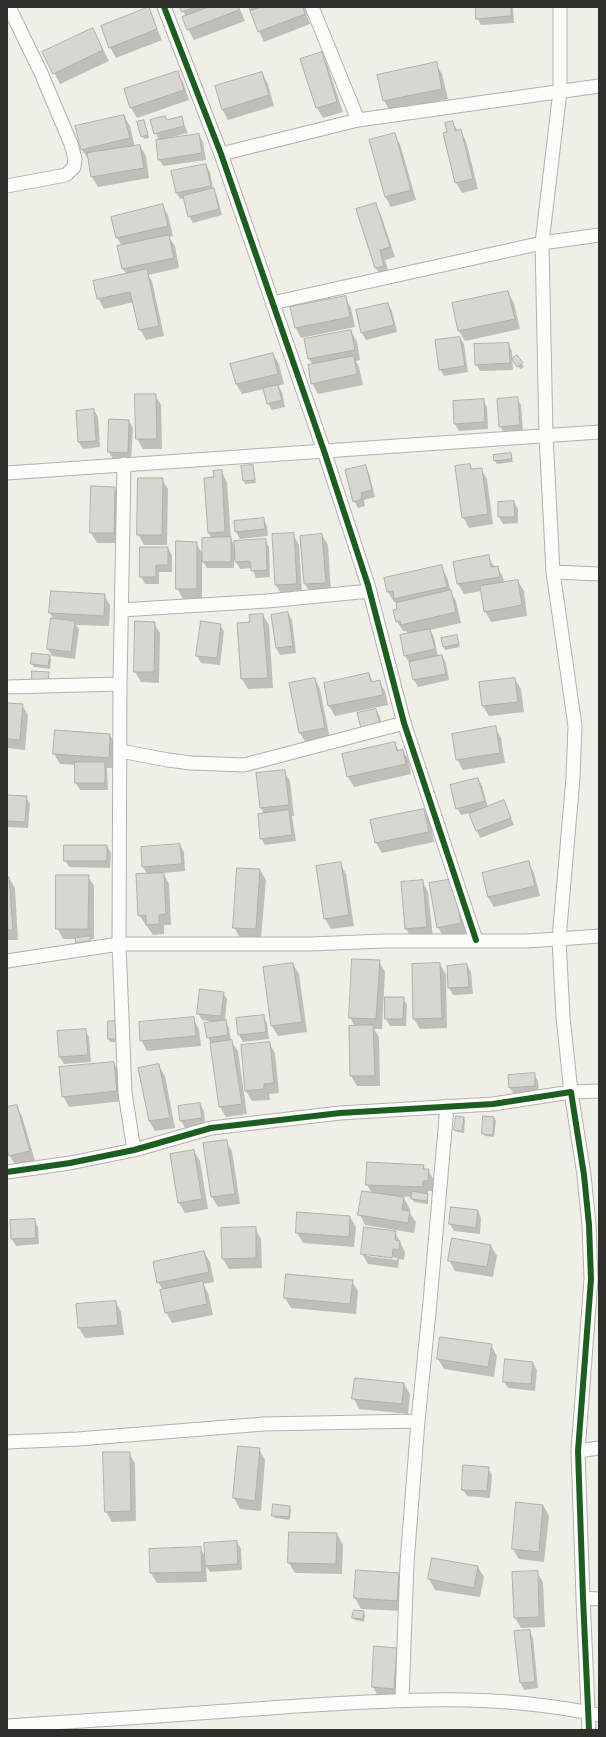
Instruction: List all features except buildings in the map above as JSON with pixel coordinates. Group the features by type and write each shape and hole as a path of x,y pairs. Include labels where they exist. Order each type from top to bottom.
{"street":[{"path":"7,186 66,175 74,167 75,159 71,144 41,73 10,7"},
{"path":"164,7 221,154 324,450 370,591 404,723 476,940"},
{"path":"312,7 358,120"},
{"path":"560,7 560,91 542,243 546,435 553,572 575,726 573,778 559,939 563,1017 571,1092 584,1175 594,1225 578,1451 583,1598 594,1714 590,1730"},
{"path":"221,154 358,120 599,86"},
{"path":"272,303 542,243 599,235"},
{"path":"7,473 599,432"},
{"path":"124,464 120,684 119,944 125,1093 134,1150"},
{"path":"553,572 599,574"},
{"path":"121,610 267,601 370,591"},
{"path":"7,686 120,684"},
{"path":"120,751 191,763 244,764 404,723"},
{"path":"7,961 119,944 312,944 383,941 524,941 599,936"},
{"path":"7,1172 70,1163 134,1150 211,1128 340,1113 493,1104 571,1092 599,1091"},
{"path":"402,1700 407,1563 418,1421 447,1106"},
{"path":"7,1442 78,1439 264,1424 418,1421"},
{"path":"578,1451 599,1448"},
{"path":"583,1598 599,1599"},
{"path":"7,1726 402,1700 490,1700 526,1703 594,1714"}],"cycle path":[{"path":"164,7 221,154 324,451 368,585 404,723 476,940"},
{"path":"7,1172 70,1163 134,1150 211,1128 340,1113 493,1104 571,1092 584,1175 589,1225 591,1279 578,1451 589,1730"}]}
